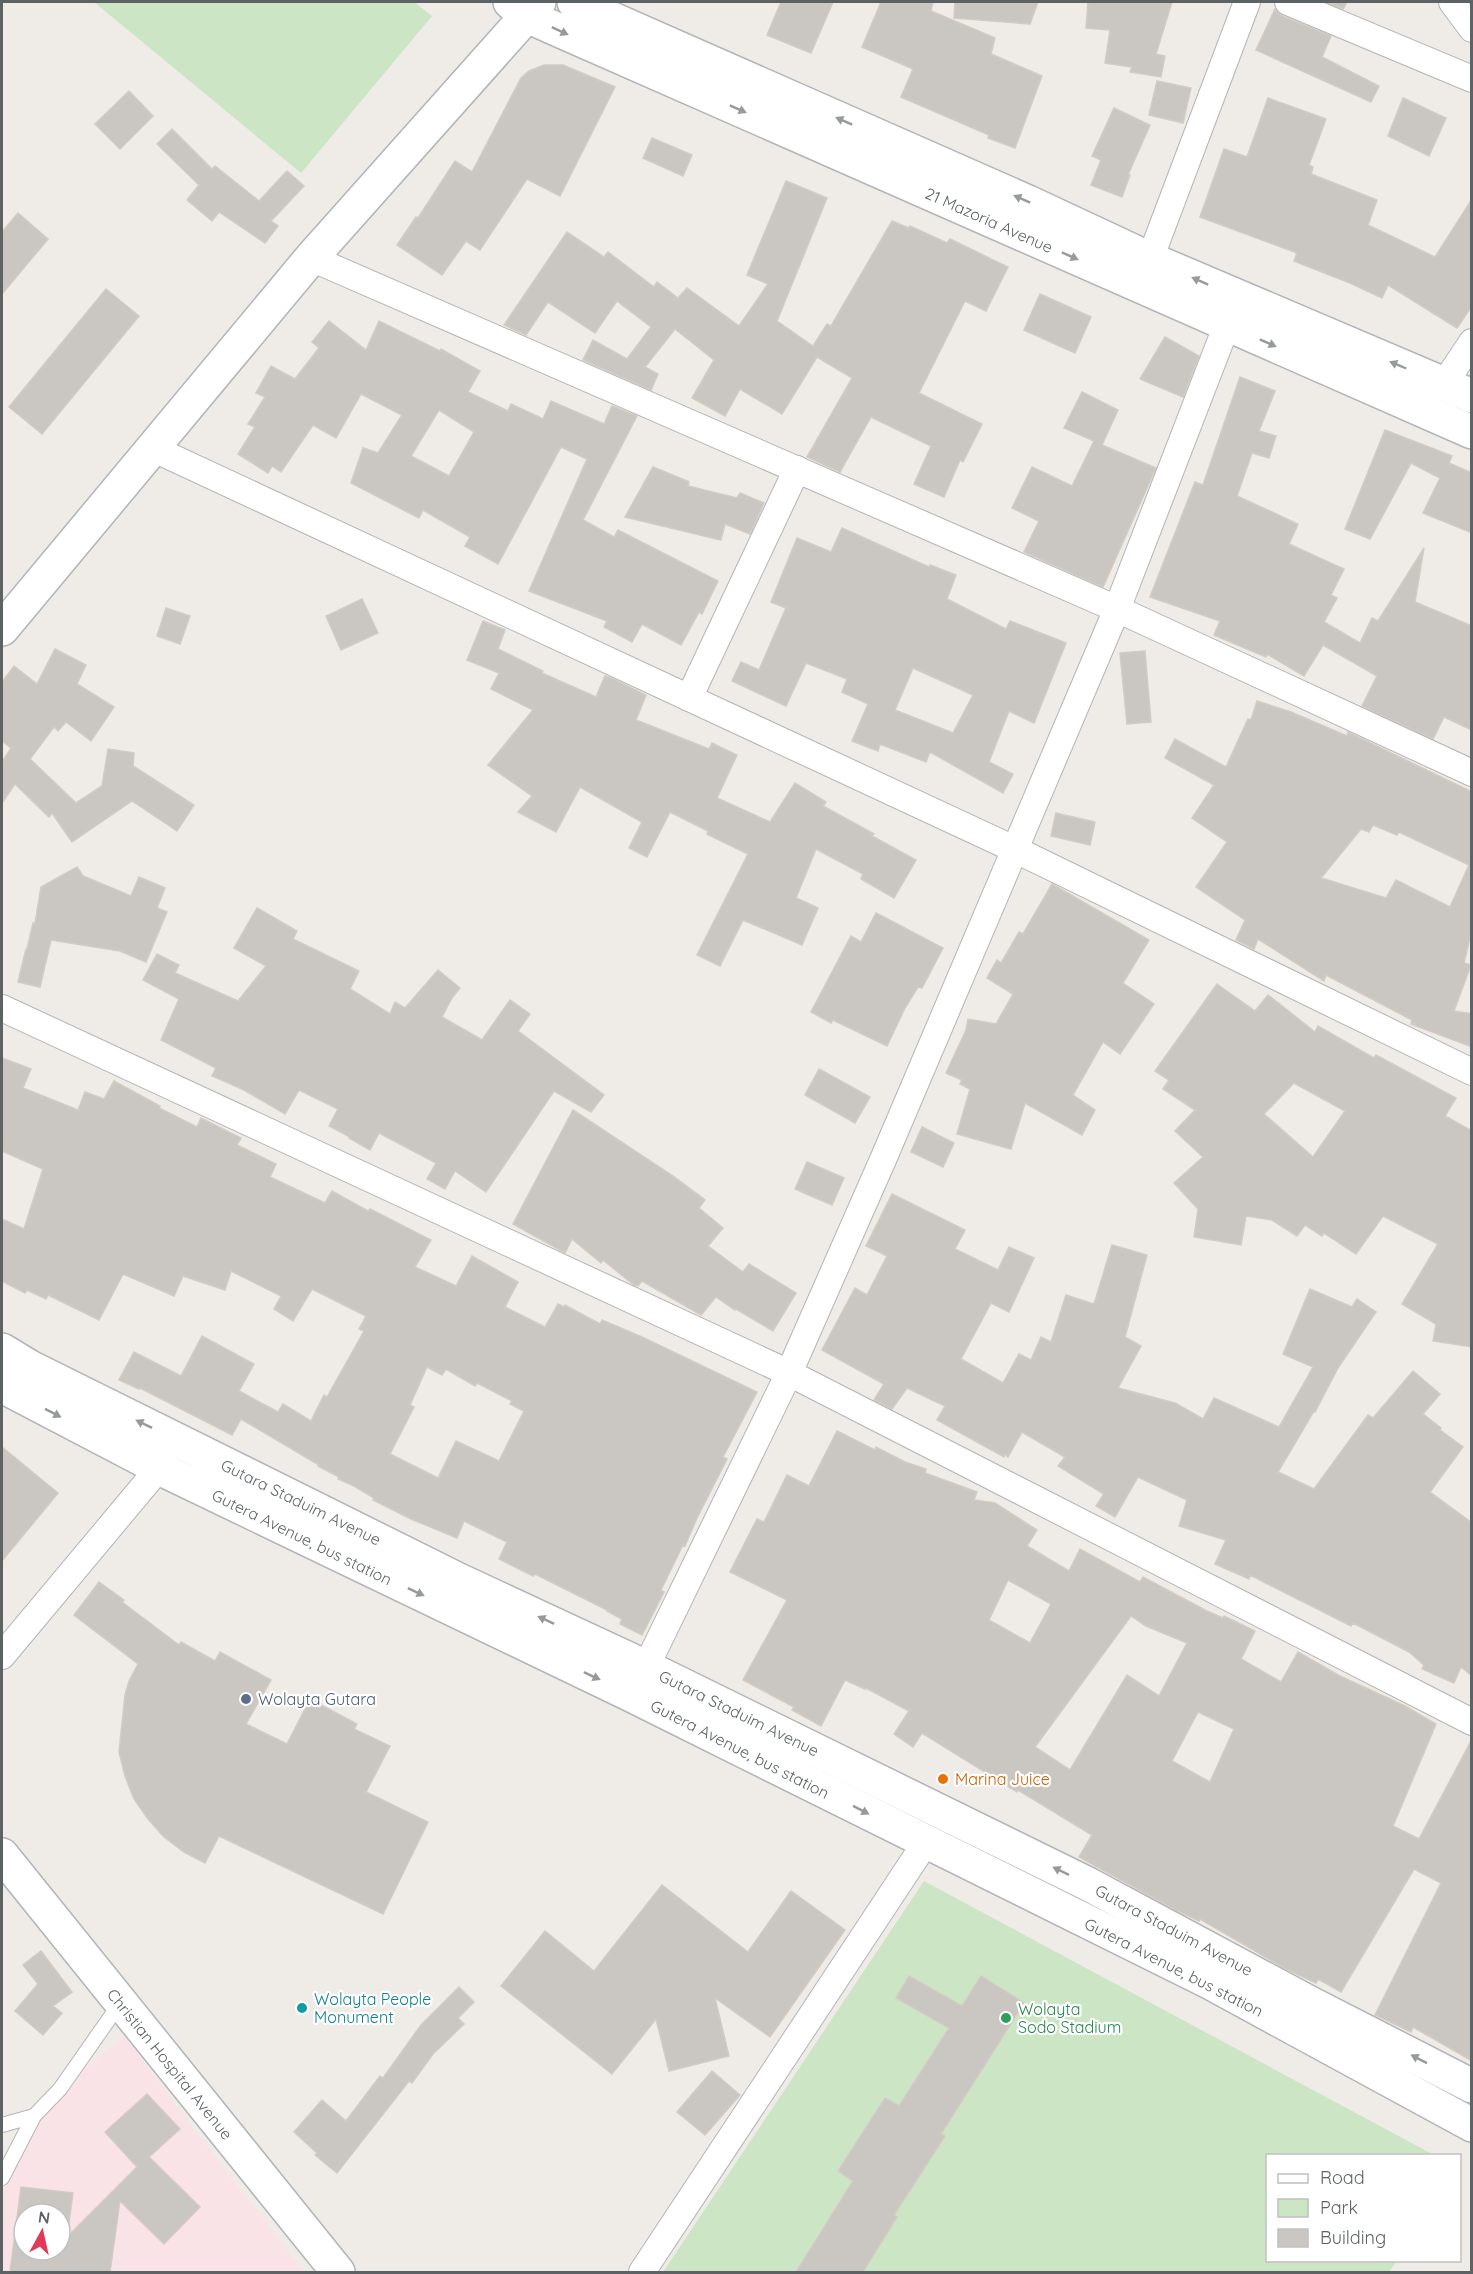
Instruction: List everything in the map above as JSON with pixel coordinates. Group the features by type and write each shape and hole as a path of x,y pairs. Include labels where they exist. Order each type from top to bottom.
{"main road":[{"name":"21 Mazoria Avenue","path":"574,2 1028,202 1150,259 1232,311 1458,390"},
{"name":"21 Mazoria Avenue","path":"525,6 1232,311 1472,432"},
{"path":"2,629 525,6"},
{"name":"Gutara Staduim Avenue","path":"2,1350 30,1367 175,1440 461,1581 646,1667 1088,1884 1310,2003 1472,2086"},
{"name":"Gutera Avenue, bus station","path":"2,1386 159,1468 627,1693 1210,1983 1472,2125"},
{"name":"Christian Hospital Avenue","path":"2,1856 338,2272"}],"street":[{"path":"1150,259 1247,2"},
{"path":"1288,2 1472,79"},
{"path":"1452,2 1472,29"},
{"path":"312,258 1117,609 1472,773"},
{"path":"627,1693 646,1667 789,1373 885,1155 1117,609 1232,311"},
{"path":"1458,390 1472,342"},
{"path":"154,449 1014,849 1472,1072"},
{"path":"689,698 797,469"},
{"path":"2,1008 789,1373 1469,1718"},
{"path":"2,1656 159,1468 175,1440"},
{"path":"642,2272 926,1842"}],"lane":[{"path":"2,2178 34,2116 60,2089 121,2002"},
{"path":"2,2125 34,2116"}],"shaded area":[{"path":"125,2036 304,2272 2,2272 2,2164 60,2089"}],"green space":[{"path":"94,2 414,2 432,16 301,173"},
{"name":"Wolayta Sodo Stadium","path":"924,1881 1432,2154 1266,2154 1266,2262 1396,2262 1389,2272 663,2272"}],"building":[{"path":"781,2 833,2 811,53 767,35"},
{"path":"881,2 933,2 931,11 995,38 991,54 1042,76 1015,148 988,138 989,135 901,97 913,69 862,47"},
{"path":"955,2 1038,2 1030,24 954,18"},
{"path":"1088,2 1172,2 1156,54 1165,56 1161,77 1130,72 1132,67 1105,63 1110,30 1086,28"},
{"path":"1326,2 1347,2 1343,9"},
{"path":"1275,9 1282,16 1331,36 1322,57 1379,86 1371,102 1256,50"},
{"path":"544,65 563,65 615,87 560,196 527,179 480,250 466,241 442,275 397,245 416,217 418,218 455,161 472,172 521,78 529,71"},
{"path":"1157,81 1191,88 1183,123 1149,115"},
{"path":"129,91 153,116 120,149 95,124"},
{"path":"1268,98 1326,119 1309,165 1313,167 1311,174 1377,200 1368,225 1435,257 1472,199 1472,306 1457,328 1388,285 1382,298 1294,261 1297,253 1200,217 1224,149 1247,157"},
{"path":"1403,98 1446,118 1429,156 1388,136"},
{"path":"1114,108 1150,125 1128,175 1130,175 1122,197 1091,185 1101,160 1092,156"},
{"path":"172,129 212,169 215,166 259,201 287,171 304,186 271,221 278,226 265,243 219,212 212,221 187,200 199,185 157,144"},
{"path":"652,138 692,155 683,176 643,158"},
{"path":"786,181 827,198 777,321 813,346 827,324 831,326 892,221 909,228 910,226 947,243 950,239 1008,267 986,311 965,301 919,393 982,424 963,462 960,460 944,497 914,484 931,446 871,417 840,472 807,457 852,378 817,357 782,414 740,389 725,416 692,398 714,360 675,329 645,367 658,374 651,390 583,360 593,340 627,359 651,327 617,301 595,333 548,302 526,335 504,325 567,232 604,257 608,252 654,287 657,282 678,298 687,288 739,326 768,284 747,275"},
{"path":"18,213 48,239 2,294 2,232"},
{"path":"106,289 139,316 42,434 9,407"},
{"path":"1040,294 1091,317 1075,353 1024,330"},
{"path":"329,321 366,350 379,321 440,351 441,349 480,371 468,392 508,411 511,404 543,419 551,401 604,424 612,406 637,416 583,520 614,537 618,530 718,581 702,614 699,612 681,645 642,624 632,642 604,627 607,621 529,591 587,459 561,447 498,564 465,546 470,537 423,510 419,518 351,483 363,448 378,453 402,415 361,394 336,438 313,425 281,472 272,466 268,473 238,454 255,427 248,424 265,397 256,393 271,366 295,379 319,348 312,342","holes":["439,410 474,432 449,476 411,456"]},
{"path":"1165,337 1199,356 1183,397 1140,379"},
{"path":"1240,377 1275,391 1259,431 1276,436 1269,458 1252,453 1237,496 1298,524 1289,544 1344,569 1331,595 1337,598 1324,622 1360,643 1372,618 1378,621 1424,548 1415,602 1472,626 1472,730 1444,717 1433,739 1362,706 1377,676 1323,645 1304,676 1267,654 1266,657 1214,635 1220,621 1150,597 1195,482 1203,485"},
{"path":"1082,392 1118,410 1102,445 1156,468 1103,587 1024,552 1039,521 1012,508 1032,467 1072,486 1094,441 1064,428"},
{"path":"1385,430 1452,456 1449,463 1472,473 1472,533 1423,513 1440,478 1411,463 1370,539 1345,529"},
{"path":"653,467 689,482 688,486 737,498 740,493 764,503 750,534 725,524 721,540 625,517"},
{"path":"842,528 929,567 930,565 956,575 947,599 1006,629 1010,621 1066,643 1034,723 1009,711 989,762 1013,774 1003,793 930,752 926,762 880,744 878,751 852,741 868,704 842,692 847,679 806,663 786,706 732,681 741,662 759,670 786,608 771,602 797,538 831,552","holes":["913,668 973,695 953,733 895,710"]},
{"path":"362,599 378,633 341,650 326,616"},
{"path":"166,608 190,616 180,644 157,636"},
{"path":"483,621 505,630 498,649 543,671 542,673 596,697 605,676 611,678 646,695 636,720 709,749 712,743 737,755 717,798 770,822 795,783 826,802 823,806 916,860 894,898 861,879 863,874 816,849 796,898 818,908 802,945 743,920 720,966 697,955 748,854 707,834 708,831 670,812 647,857 629,848 642,822 580,787 556,832 518,812 532,796 488,765 533,710 491,689 499,673 467,660"},
{"path":"55,649 86,665 77,684 114,707 91,741 66,722 58,731 54,727 30,759 76,803 102,786 108,749 134,753 133,766 194,805 177,831 132,801 72,842 52,813 49,817 15,784 2,803 2,762 11,748 2,741 2,682 14,666 37,684"},
{"path":"1145,651 1151,722 1127,724 1120,653"},
{"path":"1257,701 1291,712 1347,736 1348,732 1472,792 1472,929 1464,963 1471,965 1454,1011 1472,1014 1472,1047 1411,1024 1412,1020 1326,975 1324,981 1258,939 1254,949 1236,940 1245,920 1196,887 1227,842 1192,818 1214,785 1165,758 1175,739 1226,767 1248,719 1251,720","holes":["1373,825 1397,835 1399,832 1469,865 1450,907 1396,880 1386,898 1321,878 1361,829 1369,832"]},
{"path":"1056,813 1095,822 1090,845 1051,836"},
{"path":"77,867 83,876 131,896 139,877 165,888 157,908 167,912 146,962 120,951 51,940 40,987 18,982 33,923 35,923 41,887"},
{"path":"1052,884 1149,940 1123,983 1154,1004 1120,1054 1103,1042 1073,1095 1095,1110 1082,1135 1025,1103 1011,1149 957,1134 970,1089 960,1084 962,1080 946,1073 966,1030 968,1019 996,1024 1013,994 987,978 997,960 1001,963 1019,932 1023,934"},
{"path":"257,908 297,931 293,939 359,971 350,989 390,1014 395,1002 405,1008 438,970 460,988 442,1017 482,1040 510,1000 530,1014 518,1031 604,1095 591,1112 554,1091 486,1192 455,1171 445,1189 427,1179 436,1163 379,1133 370,1150 329,1126 338,1109 299,1090 285,1114 244,1090 212,1076 216,1068 161,1040 179,999 143,980 157,954 179,965 175,973 238,1001 266,966 234,948"},
{"path":"876,913 943,948 922,988 918,987 905,1008 887,1046 833,1020 831,1023 811,1012 851,936 861,942"},
{"path":"1217,984 1255,1011 1268,995 1315,1032 1318,1026 1374,1058 1376,1055 1456,1098 1445,1116 1472,1131 1472,1347 1433,1341 1436,1324 1402,1304 1438,1244 1383,1216 1356,1254 1324,1233 1322,1236 1305,1225 1297,1236 1272,1220 1246,1216 1241,1245 1194,1237 1198,1209 1174,1183 1203,1157 1175,1131 1195,1110 1163,1089 1169,1080 1155,1071","holes":["1294,1083 1345,1111 1313,1157 1264,1114"]},
{"path":"2,1058 31,1069 23,1088 78,1110 85,1092 104,1099 114,1081 160,1106 159,1108 197,1127 201,1118 241,1138 237,1145 276,1164 270,1177 325,1203 332,1191 368,1211 370,1209 431,1240 415,1267 456,1286 472,1256 518,1282 505,1307 545,1327 558,1304 564,1307 565,1305 600,1324 602,1320 642,1337 757,1392 723,1457 727,1459 661,1590 664,1592 642,1635 620,1624 622,1619 607,1610 535,1574 533,1576 499,1559 507,1542 464,1521 457,1538 373,1500 374,1498 338,1479 339,1477 241,1419 232,1435 140,1388 119,1380 134,1352 181,1376 202,1336 254,1364 239,1391 278,1412 283,1404 311,1421 324,1395 327,1397 364,1331 359,1329 366,1316 312,1289 293,1321 274,1309 281,1296 231,1271 225,1290 183,1276 174,1296 123,1274 99,1320 48,1295 46,1299 27,1290 25,1293 2,1281 2,1219 24,1229 43,1169 2,1151","holes":["427,1367 442,1375 446,1369 475,1386 477,1383 512,1401 510,1404 524,1411 499,1461 456,1441 438,1478 390,1454 414,1407 410,1405"]},
{"path":"819,1069 870,1097 855,1123 805,1095"},
{"path":"573,1110 673,1176 705,1200 699,1208 723,1228 708,1246 743,1272 749,1264 796,1293 773,1331 716,1297 701,1315 642,1281 638,1286 634,1285 603,1260 601,1263 572,1239 565,1253 513,1224"},
{"path":"922,1127 954,1143 943,1167 911,1152"},
{"path":"807,1162 844,1178 832,1205 795,1189"},
{"path":"892,1194 965,1230 955,1249 998,1270 1009,1247 1034,1258 1009,1312 991,1303 961,1359 1003,1383 1019,1354 1031,1360 1041,1337 1051,1342 1066,1295 1094,1304 1112,1245 1147,1255 1125,1337 1141,1346 1118,1388 1175,1403 1203,1419 1214,1398 1279,1427 1313,1367 1283,1354 1310,1289 1352,1307 1357,1299 1376,1312 1338,1368 1315,1412 1278,1472 1314,1489 1368,1415 1373,1418 1413,1371 1440,1394 1423,1414 1463,1447 1430,1492 1472,1523 1472,1676 1461,1667 1454,1683 1422,1669 1424,1665 1409,1652 1353,1623 1351,1626 1250,1575 1249,1579 1215,1564 1226,1540 1179,1526 1187,1500 1138,1477 1115,1517 1096,1506 1104,1494 1058,1466 1065,1457 1022,1432 1008,1457 1005,1454 1004,1457 937,1420 945,1406 907,1388 892,1409 874,1400 884,1384 822,1350 855,1288 867,1295 887,1256 866,1246"},
{"path":"837,1431 875,1450 876,1447 905,1462 926,1469 925,1473 977,1492 974,1500 995,1503 1037,1530 1027,1546 1069,1571 1080,1549 1140,1582 1143,1577 1205,1610 1223,1618 1224,1616 1255,1631 1241,1659 1281,1682 1298,1652 1340,1676 1405,1706 1436,1724 1393,1826 1419,1839 1472,1739 1472,2061 1413,2027 1411,2032 1375,2015 1441,1883 1414,1869 1341,1992 1318,1979 1316,1983 1284,1968 1200,1919 1199,1921 1174,1909 1079,1857 1092,1835 922,1733 913,1747 894,1734 909,1711 866,1688 845,1680 821,1726 792,1710 794,1707 743,1680 787,1600 730,1572 757,1519 764,1522 787,1475 809,1486","holes":["1008,1580 1051,1604 1030,1643 989,1620","1131,1616 1146,1626 1187,1643 1159,1696 1127,1675 1070,1770 1035,1747","1198,1712 1234,1729 1210,1782 1172,1761"]},
{"path":"2,1447 58,1493 2,1561"},
{"path":"99,1582 179,1645 181,1642 215,1661 220,1652 271,1680 246,1724 287,1744 310,1699 357,1724 354,1729 390,1746 366,1792 428,1822 383,1914 219,1836 205,1863 184,1852 164,1837 148,1819 134,1799 119,1752 125,1695 138,1664 74,1615"},
{"path":"662,1885 748,1952 791,1891 845,1930 770,2037 715,1998 729,2056 669,2071 656,2019 612,2074 501,1986 545,1931 594,1971"},
{"path":"41,1951 72,1992 53,2006 62,2013 43,2035 15,2011 38,1984 23,1965"},
{"path":"909,1976 962,2006 981,1976 1024,2003 941,2134 945,2136 894,2215 897,2217 863,2272 796,2272 853,2181 838,2171 885,2098 899,2106 949,2028 896,1998"},
{"path":"459,1987 474,2002 458,2018 464,2024 433,2054 412,2083 409,2081 337,2173 315,2155 317,2153 294,2132 322,2100 346,2121 380,2076 383,2078 421,2025"},
{"path":"712,2071 740,2095 705,2135 677,2112"},
{"path":"147,2094 180,2129 149,2157 200,2207 164,2244 120,2201 110,2272 10,2272 12,2257 12,2262 72,2262 72,2232 137,2167 105,2132"},
{"path":"21,2187 73,2193 72,2202 19,2202"}],"place":[{"name":"Wolayta Gutara","path":"246,1699"},
{"name":"Marina Juice","path":"943,1779"},
{"name":"Wolayta People Monument","path":"302,2008"},
{"name":"Wolayta Sodo Stadium","path":"1006,2018"}]}
